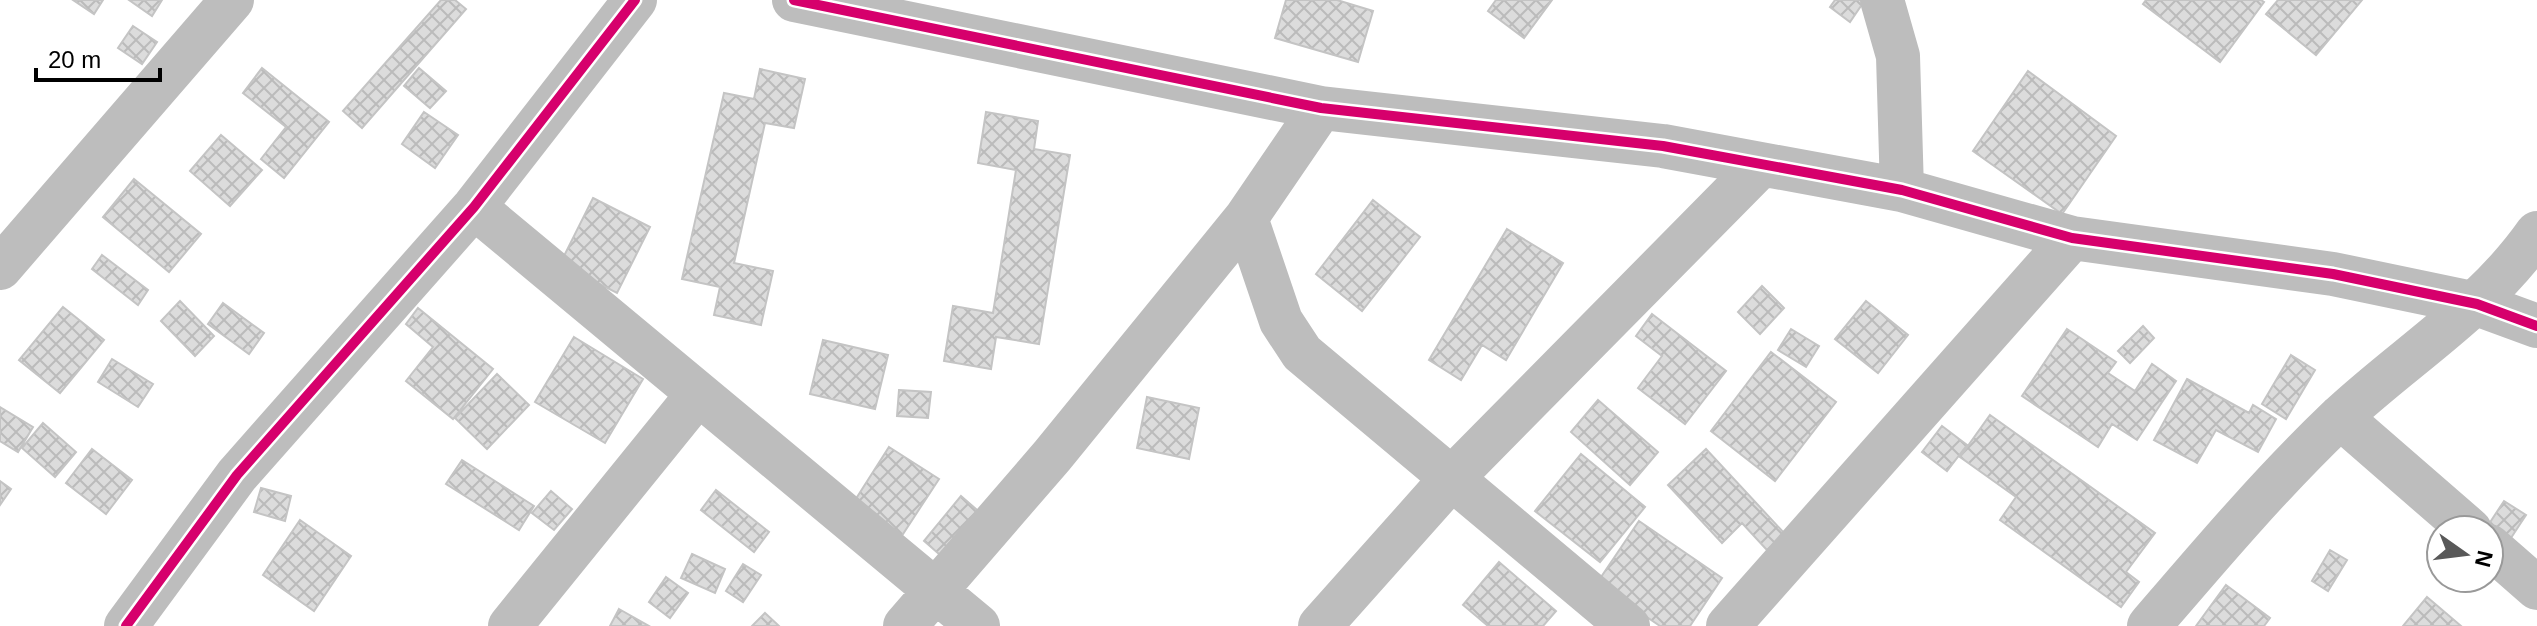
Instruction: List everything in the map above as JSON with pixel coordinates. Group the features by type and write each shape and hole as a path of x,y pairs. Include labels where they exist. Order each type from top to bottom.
{"street":[{"path":"0,268 232,0"},
{"path":"126,626 237,475 474,207 635,0"},
{"path":"794,0 849,5 1321,108 1663,146 1902,190 2072,238 2333,274 2477,304 2537,326"},
{"path":"1882,0 1898,56 1902,190"},
{"path":"905,626 1052,456 1246,218 1321,108"},
{"path":"1320,626 1451,479 1760,166"},
{"path":"474,207 978,626"},
{"path":"1246,218 1281,321 1302,353 1628,626"},
{"path":"2149,626 2269,487 2340,417 2477,304 2512,267 2537,233"},
{"path":"1728,626 2072,238"},
{"path":"510,626 698,394"},
{"path":"2340,417 2452,514"},
{"path":"2505,560 2537,588"}],"building":[{"path":"73,0 103,0 94,14"},
{"path":"129,0 162,0 152,16"},
{"path":"441,0 455,0 466,9 362,128 343,111"},
{"path":"1286,0 1337,0 1373,11 1358,62 1275,38"},
{"path":"1496,0 1552,0 1524,38 1488,11"},
{"path":"1835,0 1865,0 1850,22 1830,7"},
{"path":"2146,0 2264,2 2220,62 2143,4"},
{"path":"2278,0 2362,0 2316,55 2266,14"},
{"path":"133,26 157,42 142,64 118,48"},
{"path":"262,68 329,122 284,178 261,159 286,127 243,93"},
{"path":"419,68 446,91 430,108 404,86"},
{"path":"760,69 805,79 794,128 765,123 734,263 773,271 761,325 714,315 720,287 682,279 724,93 754,99"},
{"path":"2028,71 2116,136 2062,214 1973,151"},
{"path":"424,112 458,135 435,168 402,144"},
{"path":"986,112 1038,121 1034,149 1070,155 1039,344 996,337 991,369 944,361 953,306 993,313 1016,170 978,163"},
{"path":"221,135 262,170 230,206 190,171"},
{"path":"134,179 201,234 169,272 103,217"},
{"path":"593,198 650,227 617,293 560,264"},
{"path":"1373,200 1420,237 1362,311 1316,274"},
{"path":"1507,229 1563,263 1506,360 1482,345 1461,380 1429,360"},
{"path":"102,255 148,290 138,305 92,269"},
{"path":"1762,286 1784,308 1760,334 1738,312"},
{"path":"180,301 214,336 195,356 161,321"},
{"path":"1866,301 1908,335 1878,373 1835,339"},
{"path":"223,303 264,333 249,354 208,324"},
{"path":"63,307 104,340 60,393 19,360"},
{"path":"418,308 493,369 453,419 406,381 433,347 406,324"},
{"path":"1652,314 1726,371 1685,424 1638,388 1662,356 1636,336"},
{"path":"2143,326 2154,338 2130,363 2118,351"},
{"path":"1791,329 1819,346 1806,367 1778,350"},
{"path":"2067,329 2116,362 2108,373 2135,391 2152,364 2176,381 2137,440 2112,424 2098,447 2022,396"},
{"path":"574,337 643,379 605,443 535,402"},
{"path":"823,340 888,355 875,409 810,394"},
{"path":"1771,352 1836,402 1775,481 1711,431"},
{"path":"2291,355 2315,370 2286,419 2262,404"},
{"path":"112,359 153,384 138,407 98,382"},
{"path":"497,374 529,405 487,449 455,418"},
{"path":"2187,379 2249,413 2253,405 2276,419 2258,452 2216,430 2197,463 2154,440"},
{"path":"899,390 931,392 928,418 897,416"},
{"path":"1147,397 1199,408 1189,459 1137,448"},
{"path":"1598,400 1658,452 1630,485 1571,432"},
{"path":"0,407 33,427 18,452 0,441"},
{"path":"1990,415 2155,533 2126,572 2139,582 2121,607 2000,520 2016,497 1960,457"},
{"path":"43,423 76,452 55,477 22,448"},
{"path":"1942,426 1967,445 1947,471 1922,452"},
{"path":"889,447 939,479 901,537 852,505"},
{"path":"92,449 132,480 106,514 66,483"},
{"path":"1706,449 1785,534 1767,550 1742,523 1722,543 1668,485"},
{"path":"1581,454 1645,507 1600,562 1535,511"},
{"path":"462,460 534,506 519,530 446,484"},
{"path":"0,481 11,489 0,505"},
{"path":"261,488 291,496 285,521 254,512"},
{"path":"716,490 769,532 754,552 701,510"},
{"path":"551,491 572,509 554,530 532,513"},
{"path":"961,496 984,516 947,561 924,541"},
{"path":"2504,501 2526,515 2509,541 2505,538 2505,514 2496,514"},
{"path":"300,520 351,556 314,611 263,575"},
{"path":"1639,521 1722,578 1690,626 1660,626 1597,583"},
{"path":"2330,550 2347,560 2328,591 2312,581"},
{"path":"692,554 725,569 715,593 681,578"},
{"path":"1499,562 1556,611 1543,626 1488,626 1463,605"},
{"path":"743,564 761,575 743,602 726,591"},
{"path":"666,577 688,593 670,618 649,602"},
{"path":"2226,585 2270,618 2264,626 2196,626"},
{"path":"2427,597 2461,626 2403,626"},
{"path":"619,609 649,626 610,626"},
{"path":"765,613 779,626 752,626"}],"cycle path":[{"path":"126,626 237,475 474,207 635,0"},
{"path":"794,0 1321,108 1663,146 1902,190 2072,238 2333,274 2477,304 2537,326"}]}
